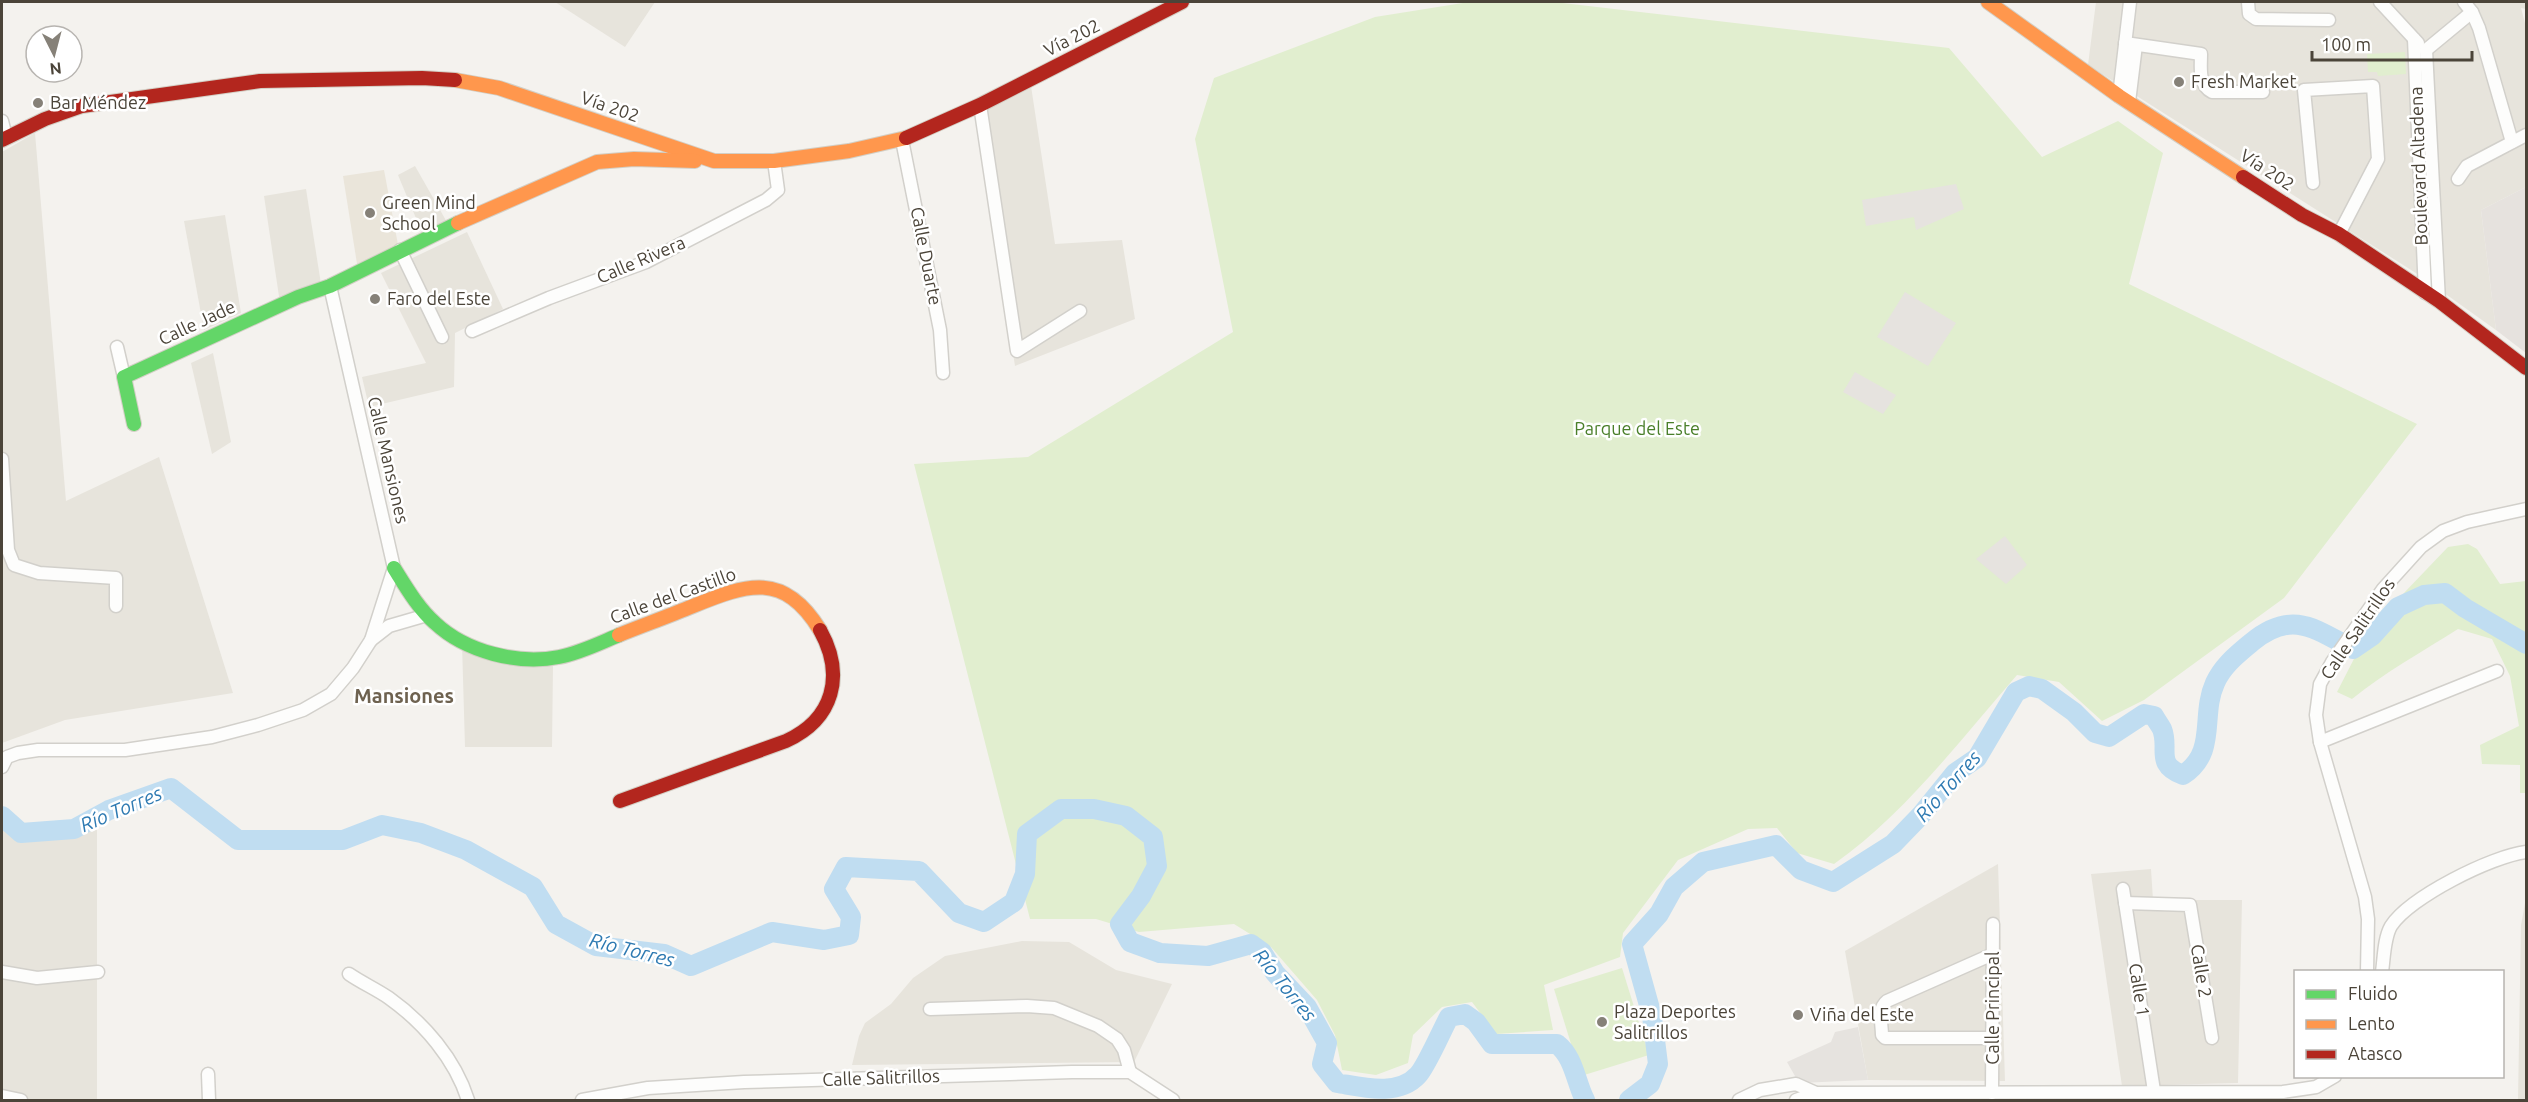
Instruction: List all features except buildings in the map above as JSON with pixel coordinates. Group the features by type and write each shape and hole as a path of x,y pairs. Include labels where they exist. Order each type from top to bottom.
{"main road":[{"name":"Vía 202","path":"4,138 82,106 124,99 260,81 422,78 466,80 499,87 714,161 774,161 849,151 902,140 980,105 1182,2"},
{"name":"Vía 202","path":"1988,2 2124,99 2302,215 2339,234 2439,301 2526,368"},
{"path":"330,286 400,250 597,162 656,158 714,161"},
{"name":"Calle Jade","path":"124,376 298,297 330,286"},
{"path":"124,376 134,424"},
{"name":"Calle del Castillo","path":"394,568 427,615 453,638 509,657 554,658 588,648 736,589 771,587 783,592 811,615 831,651 834,674 831,694 821,715 809,729 772,746 620,801"}],"street":[{"path":"2124,99 2130,44 2130,2"},
{"path":"2248,2 2249,14 2256,20 2329,20"},
{"path":"2380,2 2426,50 2472,12"},
{"path":"2464,2 2472,12 2512,142"},
{"name":"Boulevard Altadena","path":"2414,39 2424,138 2428,224 2425,293"},
{"path":"2130,44 2201,54 2202,80 2212,92 2262,92"},
{"name":"Boulevard Altadena","path":"2424,138 2426,50"},
{"path":"2313,183 2304,90 2373,86 2378,159 2339,234"},
{"path":"980,105 1017,351 1080,312"},
{"path":"2,121 4,138"},
{"path":"2458,179 2467,166 2526,135"},
{"name":"Calle Duarte","path":"902,140 940,330 943,373"},
{"name":"Calle Rivera","path":"472,331 549,298 646,262 766,200 778,190 774,161"},
{"name":"Boulevard Altadena","path":"2428,224 2439,301"},
{"path":"400,250 442,337"},
{"name":"Calle Mansiones","path":"330,286 394,568"},
{"path":"117,347 124,376"},
{"path":"2,459 8,565 39,573 116,579 116,606"},
{"name":"Calle Salitrillos","path":"2367,970 2368,919 2365,897 2320,742 2317,702 2320,684 2332,662 2383,589 2421,547 2444,531 2467,522 2526,509"},
{"path":"2,767 7,758 18,753 38,750 124,750 166,745 224,734 303,710 331,694 353,668 371,640 394,568"},
{"path":"371,640 389,626 427,615"},
{"path":"2320,742 2497,671"},
{"path":"2382,970 2390,929 2403,911 2427,895 2490,862 2526,852"},
{"name":"Calle 1","path":"2123,889 2154,1091"},
{"name":"Calle 2","path":"2125,903 2190,904 2212,1038"},
{"name":"Calle Principal","path":"1992,1093 1993,924"},
{"path":"1993,954 1887,1001 1882,1005 1881,1010 1882,1035 1885,1038 1993,1038"},
{"path":"2,972 37,978 98,972"},
{"path":"349,974 388,998 421,1025 441,1047 468,1101"},
{"path":"930,1009 1027,1006 1054,1008 1098,1026 1117,1039 1124,1050 1130,1072 1173,1101"},
{"name":"Calle Salitrillos","path":"582,1101 648,1088 744,1082 1130,1072"},
{"path":"208,1074 209,1101"},
{"path":"1739,1101 1760,1090 1796,1084 1816,1093 1901,1097 1992,1093 2006,1097 2154,1091 2187,1096 2302,1091 2333,1078"},
{"path":"1796,1101 1816,1093"},
{"path":"2,1096 21,1101"}],"shaded area":[{"path":"555,2 655,2 625,47"},
{"path":"2096,2 2526,2 2526,9 2521,8 2526,27 2526,187 2481,210 2496,330 2419,275 2088,65"},
{"path":"1031,86 1055,244 1122,240 1135,319 1015,366 976,114"},
{"path":"35,133 66,501 159,457 233,693 65,720 2,743 2,152"},
{"path":"415,166 448,224 423,235 398,175"},
{"name":"Green Mind School","path":"384,170 399,250 358,270 343,176"},
{"path":"1956,184 1964,209 1916,230 1914,217 1866,226 1862,200"},
{"path":"2526,187 2526,353 2496,330 2481,210"},
{"path":"306,189 321,284 280,303 264,196"},
{"path":"225,215 241,313 204,330 184,221"},
{"path":"467,232 503,309 455,333 454,387 369,407 362,377 426,363 381,273"},
{"path":"1905,292 1956,323 1928,366 1877,337"},
{"path":"213,353 231,442 212,454 191,363"},
{"path":"1855,372 1896,395 1883,414 1843,392"},
{"path":"2005,536 2027,565 2006,584 1976,559"},
{"path":"462,644 484,657 520,666 553,666 552,747 465,747"},
{"path":"2,826 23,840 74,836 97,826 97,1100 2,1100"},
{"path":"1998,864 2005,1081 1868,1080 1845,951"},
{"path":"2151,869 2153,900 2242,900 2238,1083 2122,1086 2091,874"},
{"path":"2526,898 2526,1100 2518,1100 2521,925"},
{"path":"1022,941 1069,942 1116,970 1172,984 1134,1062 852,1065 859,1036 865,1023 891,1004 913,978 945,956"},
{"path":"1858,1027 1868,1080 1799,1083 1787,1062 1831,1042 1835,1032"}],"green space":[{"name":"Parque del Este","path":"1469,2 1554,2 1949,48 2042,157 2118,121 2163,153 2129,284 2417,424 2284,598 2144,700 2102,721 2059,682 2017,675 1931,775 1885,823 1834,864 1797,853 1777,828 1748,829 1678,860 1623,933 1620,957 1544,985 1553,1030 1496,1034 1472,1002 1442,1007 1413,1035 1408,1063 1376,1075 1342,1070 1335,1035 1317,1000 1271,947 1234,924 1139,932 1096,919 1030,919 914,464 1028,457 1233,332 1195,139 1214,78 1375,17"},
{"path":"2405,52 2406,74 2378,76 2377,72 2368,72 2367,54"},
{"path":"2468,544 2477,549 2500,584 2526,581 2526,793 2520,793 2520,765 2482,764 2480,745 2519,726 2510,676 2492,639 2458,629 2391,671 2352,699 2337,692 2357,653 2404,593 2448,547"},
{"name":"Plaza Deportes Salitrillos","path":"1622,968 1649,1055 1581,1076 1554,989"}],"waterway":[{"name":"Río Torres","path":"1629,1100 1650,1084 1658,1064 1652,1016 1632,944 1659,914 1674,887 1703,862 1776,845 1801,870 1833,882 1893,844 1921,815 1955,773 1977,758 2016,692 2029,686 2042,689 2074,712 2095,733 2109,737 2144,714 2154,716 2164,736 2166,761 2174,771 2183,775 2201,756 2205,744 2211,695 2218,677 2231,660 2252,642 2279,626 2292,624 2315,629 2353,649 2372,636 2398,607 2424,595 2445,593 2465,608 2526,644"},
{"name":"Río Torres","path":"2,816 21,833 74,829 109,810 171,788 238,840 343,840 382,825 421,833 466,850 533,887 556,924 596,946 664,954 691,966 772,932 824,940 849,935 851,917 834,889 846,867 919,871 959,913 984,922 1014,902 1025,874 1027,834 1061,809 1094,809 1126,816 1153,837 1157,866 1141,896 1120,924 1130,942 1160,953 1208,956 1251,944 1262,952 1275,973 1307,1007 1327,1043 1322,1064 1337,1083 1379,1089 1410,1082 1425,1064 1449,1017 1465,1014 1476,1022 1492,1044 1557,1044 1563,1049 1571,1063 1585,1100"}],"traffic: fast":[{"path":"134,424 124,377 298,297 330,286 458,223"},
{"path":"394,568 418,604 435,623 462,642 493,654 527,659 559,657 619,635"}],"traffic: slow":[{"path":"1988,2 2119,96 2243,177"},
{"path":"455,80 499,88 714,161 774,161 849,151 906,138"},
{"path":"458,223 597,162 634,159 695,161"},
{"path":"619,635 712,598 747,588 778,591 793,598 820,630"}],"traffic: jam":[{"path":"906,138 980,105 1182,2"},
{"path":"2,140 45,119 82,106 260,81 422,78 455,80"},
{"path":"2243,177 2302,215 2339,234 2439,301 2526,368"},
{"path":"620,801 786,741 815,721 824,708 833,679 828,647 820,630"}],"place":[{"name":"Fresh Market","path":"2179,82"},
{"name":"Bar Méndez","path":"38,103"},
{"name":"Green Mind School","path":"370,213"},
{"name":"Faro del Este","path":"375,299"},
{"name":"Viña del Este","path":"1798,1015"},
{"name":"Plaza Deportes Salitrillos","path":"1602,1022"}],"district":[{"name":"Mansiones","path":"404,696"}]}
